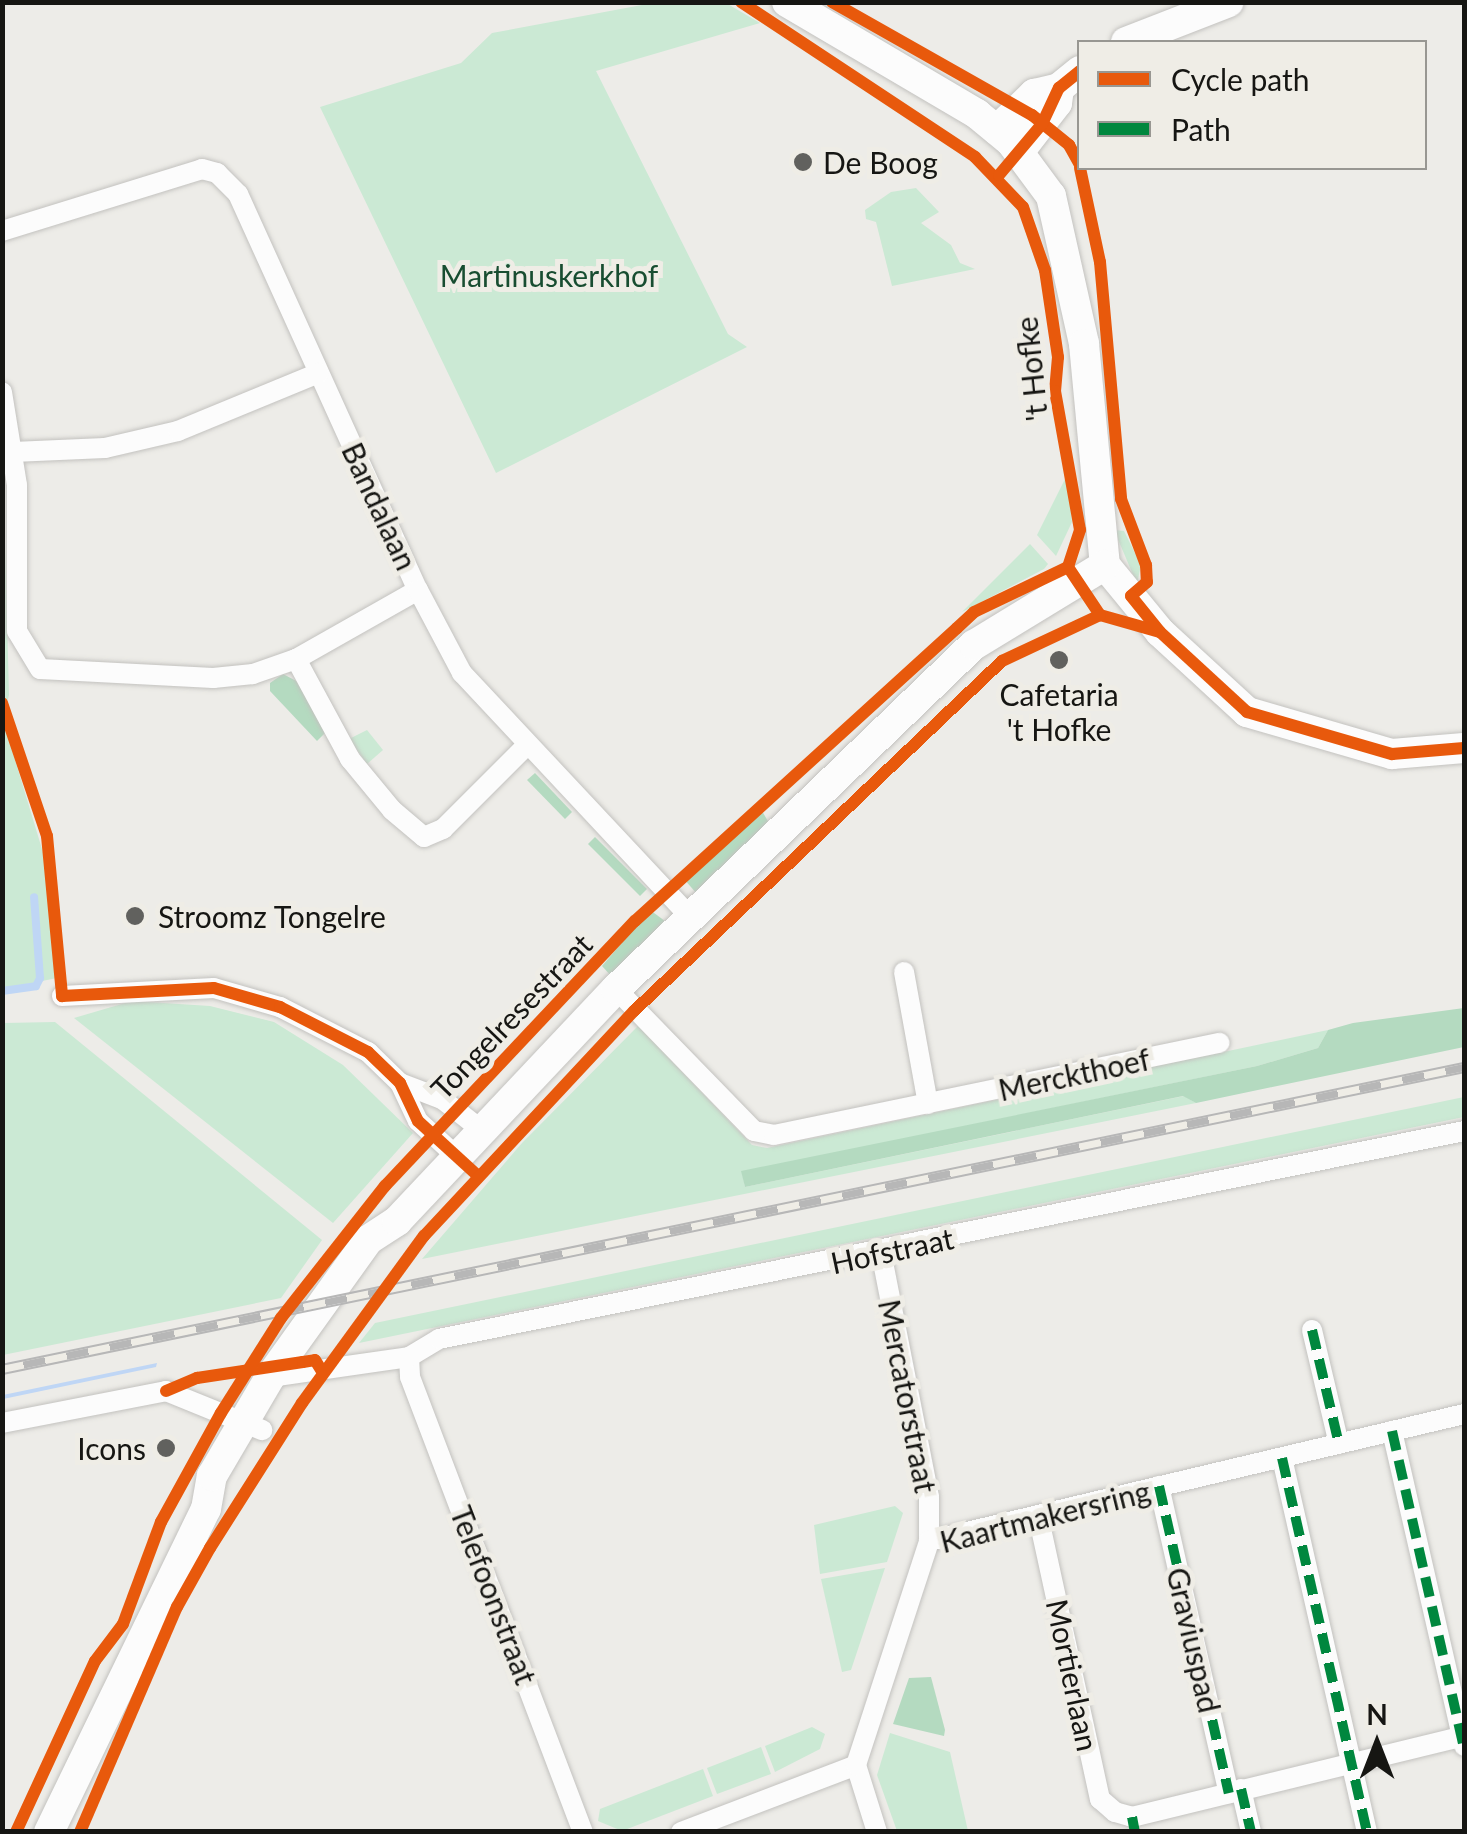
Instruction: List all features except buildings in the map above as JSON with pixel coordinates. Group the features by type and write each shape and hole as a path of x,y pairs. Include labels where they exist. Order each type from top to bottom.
{"main road":[{"name":"'t Hofke","path":"787,2 997,130 1020,152 1051,196 1071,267 1105,565"},
{"path":"1131,40 1229,2"},
{"path":"997,130 1034,94 1069,80"},
{"path":"1020,152 1069,80"},
{"path":"1105,565 1160,632 1247,712 1392,754 1464,748"},
{"name":"Tongelresestraat","path":"50,1832 206,1509 232,1482 252,1426 282,1376 397,1221 454,1154 616,989 974,645 1105,565"}],"street":[{"name":"Bandalaan","path":"2,232 202,169 217,173 238,194 418,590 296,659 212,678 40,668 17,631 13,452 2,392"},
{"path":"13,452 105,448 178,431 319,373"},
{"path":"418,590 462,673 525,747 692,918"},
{"path":"296,659 350,760 392,810 424,837 443,829 525,747"},
{"path":"904,972 928,1104"},
{"path":"62,996 214,988 280,1007 368,1052 400,1083 418,1121 454,1154"},
{"name":"Merckthoef","path":"616,989 754,1131 774,1135 1220,1043"},
{"path":"400,1083 442,1099 479,1128"},
{"name":"Hofstraat","path":"282,1376 409,1357 439,1339 1464,1131"},
{"name":"Mercatorstraat","path":"881,1252 926,1482 929,1541"},
{"path":"1312,1330 1338,1444"},
{"name":"Telefoonstraat","path":"409,1357 410,1377 583,1832"},
{"path":"2,1424 166,1391 252,1426"},
{"name":"Kaartmakersring","path":"856,1765 929,1541 1464,1414"},
{"path":"1392,1431 1464,1740"},
{"path":"1282,1458 1367,1832"},
{"name":"Graviuspad","path":"1160,1486 1235,1791"},
{"name":"Mortierlaan","path":"1038,1515 1100,1799 1133,1824 1235,1791 1464,1740"},
{"path":"681,1832 856,1765 877,1832"},
{"path":"1235,1791 1252,1832"}],"green space":[{"name":"Martinuskerkhof","path":"658,2 726,3 760,23 596,71 728,334 747,347 496,473 320,107 461,63 492,33"},
{"path":"916,188 939,212 921,223 951,245 960,263 975,269 892,286 876,222 866,219 865,210 891,192"},
{"path":"3,465 9,695 3,720 45,859 57,978 2,989"},
{"path":"1067,475 1072,522 1056,556 1037,535"},
{"path":"1114,530 1124,531 1141,565 1137,584"},
{"path":"1030,544 1048,564 1044,569 962,612"},
{"path":"283,674 302,684 325,733 317,741 270,691 270,683"},
{"path":"367,730 383,750 367,764 349,739"},
{"path":"535,773 572,812 565,819 527,780"},
{"path":"762,811 769,823 697,894 684,879"},
{"path":"595,837 647,889 640,896 588,844"},
{"path":"650,910 669,924 613,978 602,966"},
{"path":"132,1001 210,1006 274,1022 343,1065 413,1133 333,1223 74,1018"},
{"path":"1464,1008 1464,1047 1196,1103 1183,1096 745,1187 741,1171 1257,1066 1318,1048 1328,1030"},
{"path":"55,1022 322,1240 281,1298 3,1355 3,1023"},
{"path":"638,1026 752,1145 767,1148 1328,1030 1318,1048 1257,1066 742,1172 745,1187 1184,1096 1196,1103 422,1259 522,1143"},
{"path":"1464,1097 1464,1117 359,1343 375,1323"},
{"path":"895,1506 903,1513 887,1562 820,1574 814,1525"},
{"path":"885,1568 851,1670 842,1672 821,1579"},
{"path":"931,1677 944,1736 893,1724 909,1678"},
{"path":"812,1727 825,1734 820,1749 775,1772 765,1746"},
{"path":"890,1733 950,1752 968,1831 897,1831 877,1775"},
{"path":"761,1747 771,1774 717,1794 707,1768"},
{"path":"703,1769 713,1796 622,1831 598,1821 600,1809"}],"water":[{"path":"157,1363 156,1367 3,1399 3,1395"}],"waterway":[{"path":"2,991 36,986 40,978 34,897"}],"railway":[{"path":"2,1369 1464,1067"}],"marked path":[{"path":"1312,1330 1339,1444"},
{"path":"1392,1431 1464,1748"},
{"path":"1282,1458 1367,1832"},
{"path":"1159,1486 1229,1793"},
{"path":"1241,1789 1251,1832"},
{"path":"1132,1817 1135,1832"}],"cycle path":[{"path":"741,2 975,157 1023,207 1045,270 1058,357 1055,391 1080,530 1068,567 1100,615 1160,632"},
{"path":"832,2 1032,115 1069,145 1077,160"},
{"path":"999,175 1042,124 1059,88 1077,73"},
{"path":"1080,170 1100,262 1121,499 1146,565 1147,582 1131,596 1160,632 1247,712 1392,754 1464,748"},
{"path":"16,1832 95,1661 123,1624 161,1522 221,1413 281,1318 385,1186 635,921 974,612 1068,567"},
{"path":"80,1832 177,1607 210,1548 302,1403 424,1236 634,1011 1002,661 1100,615"},
{"path":"2,703 47,836 62,996 214,988 280,1007 368,1052 400,1083 418,1121 476,1174"},
{"path":"166,1391 197,1378 315,1360 323,1373"}],"place":[{"name":"De Boog","path":"803,162"},
{"name":"Cafetaria 't Hofke","path":"1059,660"},
{"name":"Stroomz Tongelre","path":"135,916"},
{"name":"Icons","path":"166,1448"}]}
